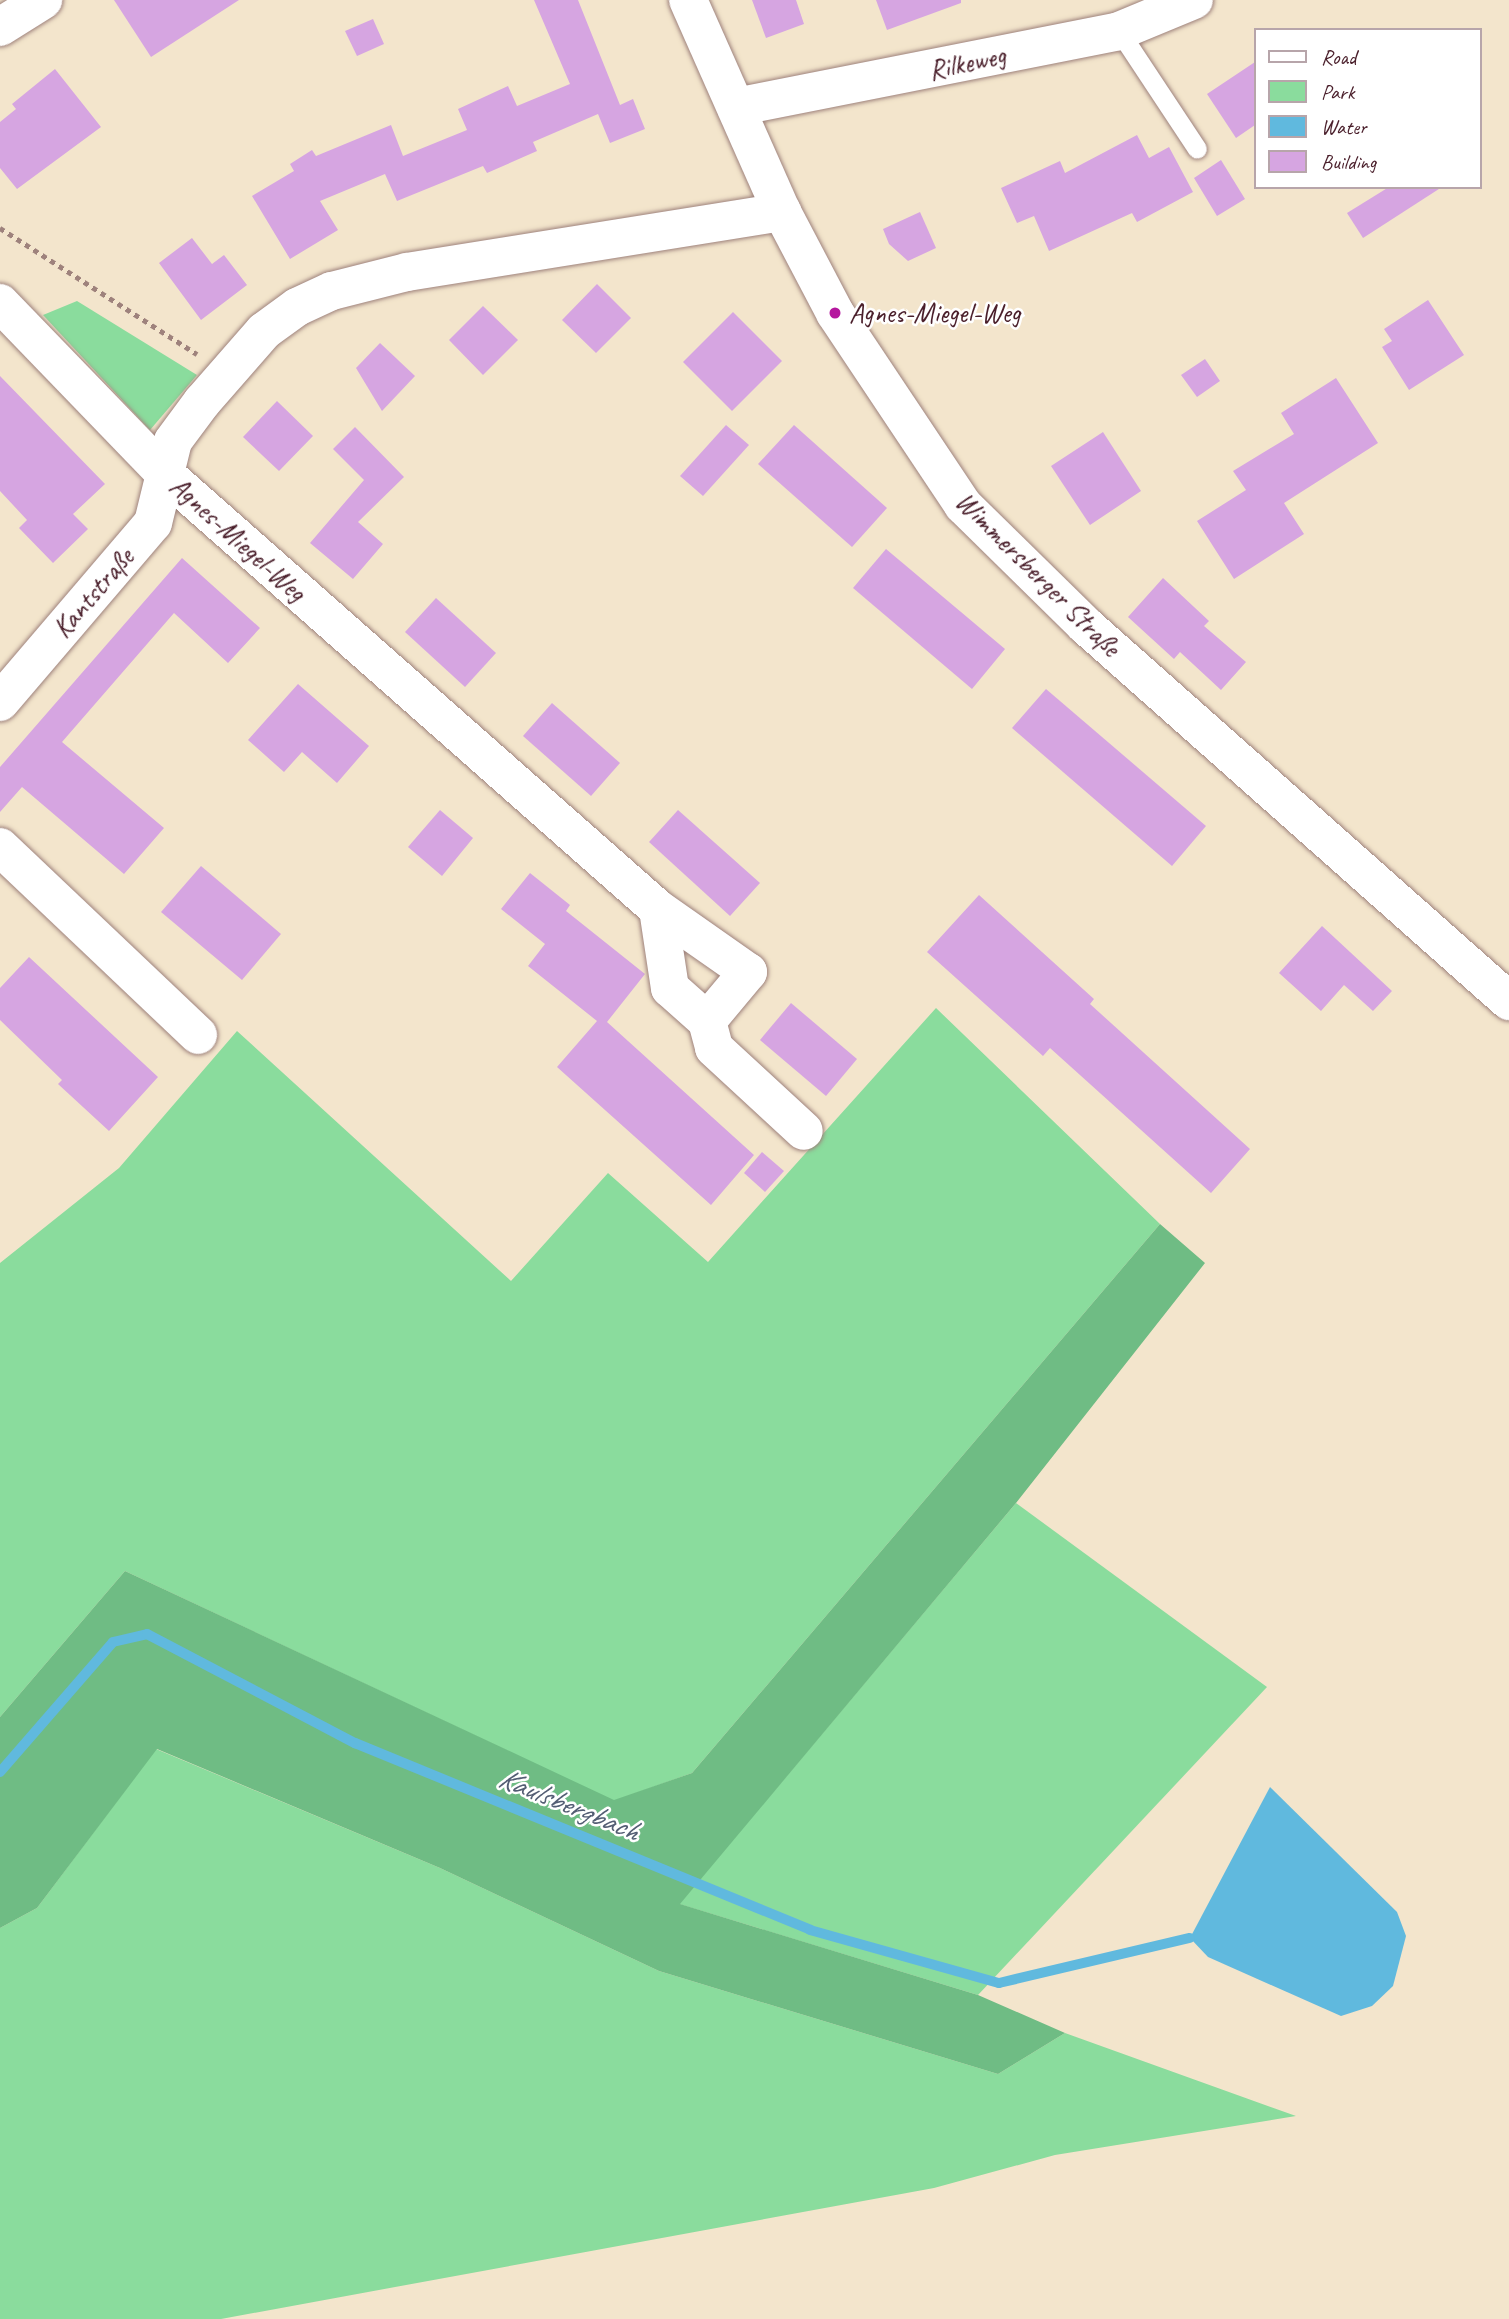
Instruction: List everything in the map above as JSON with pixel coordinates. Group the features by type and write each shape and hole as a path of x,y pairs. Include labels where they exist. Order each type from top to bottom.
{"street":[{"path":"0,27 43,0"},
{"name":"Wimmersberger Straße","path":"688,0 782,212 835,313 963,505 1085,625 1509,1001"},
{"name":"Rilkeweg","path":"736,107 1119,31 1194,0"},
{"name":"Agnes-Miegel-Weg","path":"707,1021 748,972 659,909 164,473 173,441 264,331 298,307 332,291 407,272 782,212"},
{"path":"0,303 164,473"},
{"name":"Kantstraße","path":"0,702 153,523 164,473"},
{"path":"0,847 198,1035"},
{"path":"659,909 670,988 707,1021 713,1048 804,1131"}],"lane":[{"path":"1119,31 1197,149"}],"path":[{"path":"0,228 227,373"}],"green space":[{"path":"77,301 197,375 150,430 43,315"},
{"path":"936,1008 1160,1224 692,1773 614,1801 125,1571 0,1717 0,1263 119,1168 237,1031 511,1281 608,1173 708,1262"},
{"path":"1160,1224 1205,1263 1016,1503 680,1904 978,1995 1065,2033 998,2074 659,1971 440,1868 157,1749 37,1908 0,1928 0,1717 125,1571 614,1800 692,1773"},
{"path":"1016,1503 1267,1687 978,1995 679,1904"},
{"path":"156,1749 440,1868 659,1971 998,2074 1065,2033 1296,2116 1055,2155 934,2188 221,2319 0,2319 0,1928 37,1908"}],"water":[{"path":"1270,1787 1397,1912 1406,1936 1393,1986 1372,2006 1341,2016 1208,1957 1190,1938"}],"building":[{"path":"114,0 239,0 151,57"},
{"path":"534,0 578,0 620,105 633,99 645,129 610,143 598,114 533,142 537,151 487,173 483,166 397,201 385,174 320,201 338,230 290,259 252,196 294,171 290,164 312,150 316,156 391,125 403,156 467,130 458,109 508,86 517,106 570,84"},
{"path":"752,0 796,0 804,24 766,38"},
{"path":"876,0 961,0 961,3 887,30"},
{"path":"373,19 384,44 357,56 345,31"},
{"path":"1254,63 1254,126 1236,138 1207,94"},
{"path":"55,69 101,127 17,189 0,168 0,122 16,109 12,104"},
{"path":"1137,135 1149,158 1169,147 1193,192 1137,222 1132,213 1049,251 1034,216 1017,223 1001,188 1060,161 1065,173"},
{"path":"1221,160 1245,199 1217,216 1194,178"},
{"path":"1386,189 1439,189 1363,238 1347,213"},
{"path":"920,212 936,248 908,261 889,244 883,229"},
{"path":"192,238 212,264 224,255 247,285 201,320 159,263"},
{"path":"597,284 631,318 596,353 562,320"},
{"path":"1428,300 1464,355 1409,390 1382,347 1392,341 1384,329"},
{"path":"483,306 518,340 483,375 449,340"},
{"path":"733,312 782,361 732,411 683,362"},
{"path":"380,343 415,376 382,411 356,368"},
{"path":"1205,359 1220,381 1197,397 1181,375"},
{"path":"0,376 105,484 73,514 88,529 53,563 19,528 27,520 0,491"},
{"path":"1336,378 1378,443 1284,503 1304,534 1234,579 1197,521 1246,490 1233,471 1294,434 1281,413"},
{"path":"277,401 313,436 279,471 243,437"},
{"path":"726,425 749,445 703,496 680,476"},
{"path":"794,425 887,508 852,547 758,464"},
{"path":"355,427 404,477 358,522 383,544 353,579 310,543 364,480 333,449"},
{"path":"1103,432 1141,491 1090,525 1051,466"},
{"path":"886,549 1005,649 972,689 853,588"},
{"path":"182,558 260,628 228,663 174,613 62,742 164,828 124,874 22,787 0,812 0,767"},
{"path":"1163,578 1209,621 1204,626 1246,662 1221,690 1180,652 1174,659 1128,617"},
{"path":"436,598 496,653 465,687 405,632"},
{"path":"298,684 369,746 337,783 302,752 284,772 248,740"},
{"path":"1046,689 1206,826 1172,866 1012,728"},
{"path":"552,703 620,763 591,796 523,736"},
{"path":"440,810 473,838 442,876 408,847"},
{"path":"678,810 760,883 730,916 649,842"},
{"path":"201,866 281,934 242,980 161,912"},
{"path":"530,873 570,905 566,911 645,974 607,1022 754,1155 711,1205 557,1067 597,1021 528,966 545,944 501,909"},
{"path":"979,895 1094,999 1090,1004 1250,1149 1211,1193 1050,1048 1043,1056 927,952"},
{"path":"1322,926 1392,991 1373,1011 1344,985 1321,1011 1279,973"},
{"path":"29,957 158,1077 109,1131 58,1084 62,1080 0,1020 0,988"},
{"path":"791,1003 857,1059 826,1096 760,1040"},
{"path":"762,1152 784,1171 765,1192 744,1173"}],"waterway":[{"name":"Kaulsbergbach","path":"0,1772 113,1642 147,1634 355,1743 810,1930 999,1983 1190,1938"}],"place":[{"name":"Agnes-Miegel-Weg","path":"835,313"}]}
